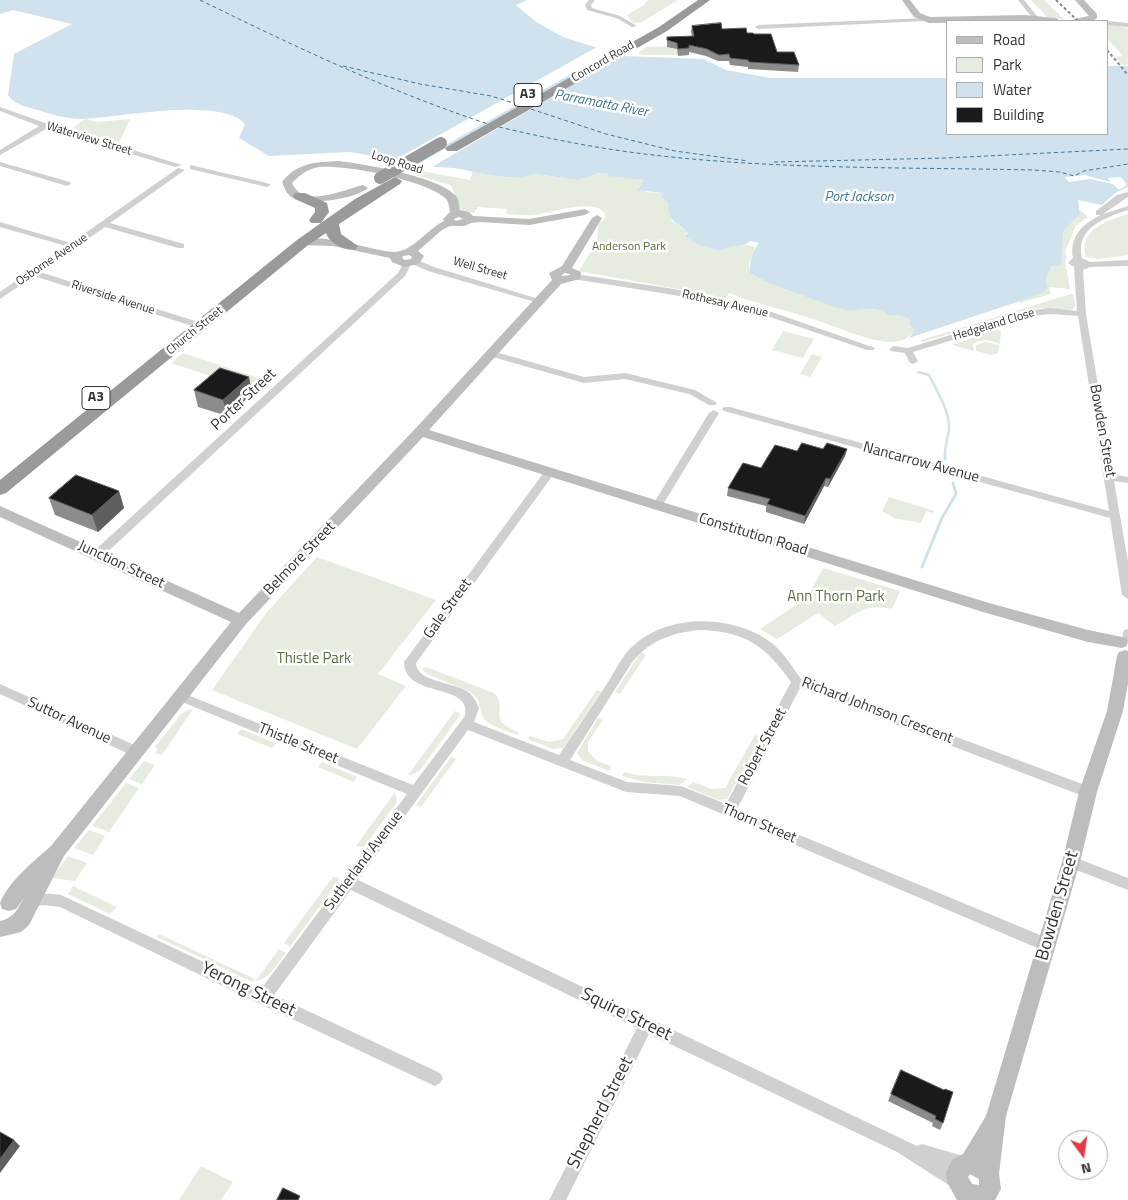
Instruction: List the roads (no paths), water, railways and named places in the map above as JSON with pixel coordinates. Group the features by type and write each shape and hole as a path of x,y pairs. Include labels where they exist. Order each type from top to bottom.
{"highway":[{"name":"Concord Road","path":"395,181 620,48 647,27 689,0"},
{"name":"Concord Road","path":"380,178 620,48 682,17 705,0"},
{"path":"634,26 647,27"},
{"name":"Church Street","path":"0,474 324,221 363,188 380,178"},
{"name":"Church Street","path":"0,489 302,243 324,221 395,181"},
{"path":"300,196 322,206 324,221 334,236 351,246"}],"main road":[{"path":"906,0 917,15 924,19 1038,20"},
{"path":"1079,0 1096,20"},
{"name":"Loop Road","path":"300,196 290,190 287,185 291,176 299,171 328,165 361,165 396,174 443,191 452,198 453,218"},
{"path":"300,196 327,198 363,188"},
{"path":"453,218 461,224 468,220 523,223 559,217 583,217 597,214 597,218 566,269 575,272 576,277 568,281 558,280"},
{"path":"583,217 589,232"},
{"name":"Porter Street","path":"411,259 438,228 453,218"},
{"path":"302,243 328,242 351,246 370,252 396,256 397,262 411,259"},
{"name":"Belmore Street","path":"24,899 57,851 241,620 492,354 538,300 558,280 554,276 555,273 566,269"},
{"name":"Constitution Road","path":"420,432 988,608 1126,646"},
{"name":"Junction Street","path":"0,512 98,554 241,620"},
{"name":"Bowden Street","path":"966,1178 996,1116 1071,862 1088,792 1118,696 1126,646"},
{"name":"Bowden Street","path":"1118,696 1128,679"},
{"name":"Belmore Street","path":"24,899 30,876 57,851"},
{"path":"0,929 14,926 24,899"},
{"path":"966,1178 969,1196 983,1198"}],"street":[{"path":"592,0 588,5 589,9 618,18 634,26"},
{"path":"1021,0 1038,20"},
{"path":"758,26 924,19"},
{"path":"1108,23 1128,25"},
{"name":"Waterview Street","path":"0,109 46,126 180,168 189,162 194,164 193,167 267,185"},
{"path":"0,153 46,126"},
{"path":"0,164 67,184"},
{"name":"Osborne Avenue","path":"0,296 105,224 180,168"},
{"path":"1090,224 1101,212 1125,195"},
{"path":"1090,224 1104,216 1128,208"},
{"path":"0,224 74,246"},
{"name":"Osborne Avenue","path":"105,224 181,246"},
{"name":"Bowden Street","path":"1090,224 1080,234 1076,243 1075,254 1078,264 1082,314 1128,595"},
{"name":"Well Street","path":"411,259 431,269 538,300"},
{"name":"Porter Street","path":"98,554 402,274 411,259"},
{"path":"1078,264 1086,268 1088,265 1128,263"},
{"name":"Riverside Avenue","path":"34,273 192,323"},
{"name":"Rothesay Avenue","path":"576,277 674,292 763,312 870,348"},
{"name":"Hedgeland Close","path":"894,349 908,351 1031,313 1082,314"},
{"path":"908,351 913,361"},
{"path":"492,354 584,380 625,376 636,378 692,392 713,408 657,506"},
{"name":"Nancarrow Avenue","path":"713,408 722,413 727,410 1115,516"},
{"name":"Gale Street","path":"466,724 473,713 470,701 464,695 417,678 410,669 410,662 548,473"},
{"path":"1110,477 1128,480"},
{"name":"Richard Johnson Crescent","path":"562,762 636,650 650,639 668,631 694,626 708,626 736,630 750,635 773,651 797,682 1088,792"},
{"name":"Robert Street","path":"728,811 797,682"},
{"name":"Suttor Avenue","path":"0,689 137,752"},
{"name":"Thistle Street","path":"181,697 416,792"},
{"name":"Thorn Street","path":"466,724 626,787 681,791 1047,945"},
{"name":"Sutherland Avenue","path":"263,998 466,724"},
{"path":"1071,862 1128,884"},
{"name":"Squire Street","path":"349,882 903,1146 966,1178"},
{"name":"Yerong Street","path":"24,899 47,888 61,901 435,1078"},
{"name":"Yerong Street","path":"24,899 61,901"},
{"name":"Shepherd Street","path":"557,1200 646,1025"}],"water":[{"name":"Port Jackson","path":"0,0 527,0 516,5 536,22 563,37 623,56 704,59 726,70 770,78 946,78 946,135 1108,135 1108,66 1128,66 1128,187 1115,193 1102,205 1078,200 1080,214 1063,231 1061,264 1051,266 1045,281 1047,288 1041,294 909,338 915,330 909,325 910,319 898,315 889,316 884,312 873,309 841,309 782,288 750,273 754,250 759,243 750,241 744,245 721,251 698,245 685,236 688,233 671,218 668,202 661,197 663,193 637,190 645,180 599,173 578,180 536,174 517,178 454,168 403,165 350,152 269,156 239,138 245,124 232,116 214,111 168,111 83,119 59,116 23,106 13,101 8,95 14,54 72,24 13,10 0,14"}],"waterway":[{"path":"918,372 929,375 946,411 949,428 945,459"},
{"path":"922,567 942,518 956,494 953,483"}],"railway":[{"path":"1056,0 1077,20"},
{"path":"1108,51 1128,75"}],"water label":[{"name":"Parramatta River","path":"601,104"}],"park label":[{"name":"Anderson Park","path":"629,247"},
{"name":"Ann Thorn Park","path":"836,597"},
{"name":"Thistle Park","path":"314,659"}]}
